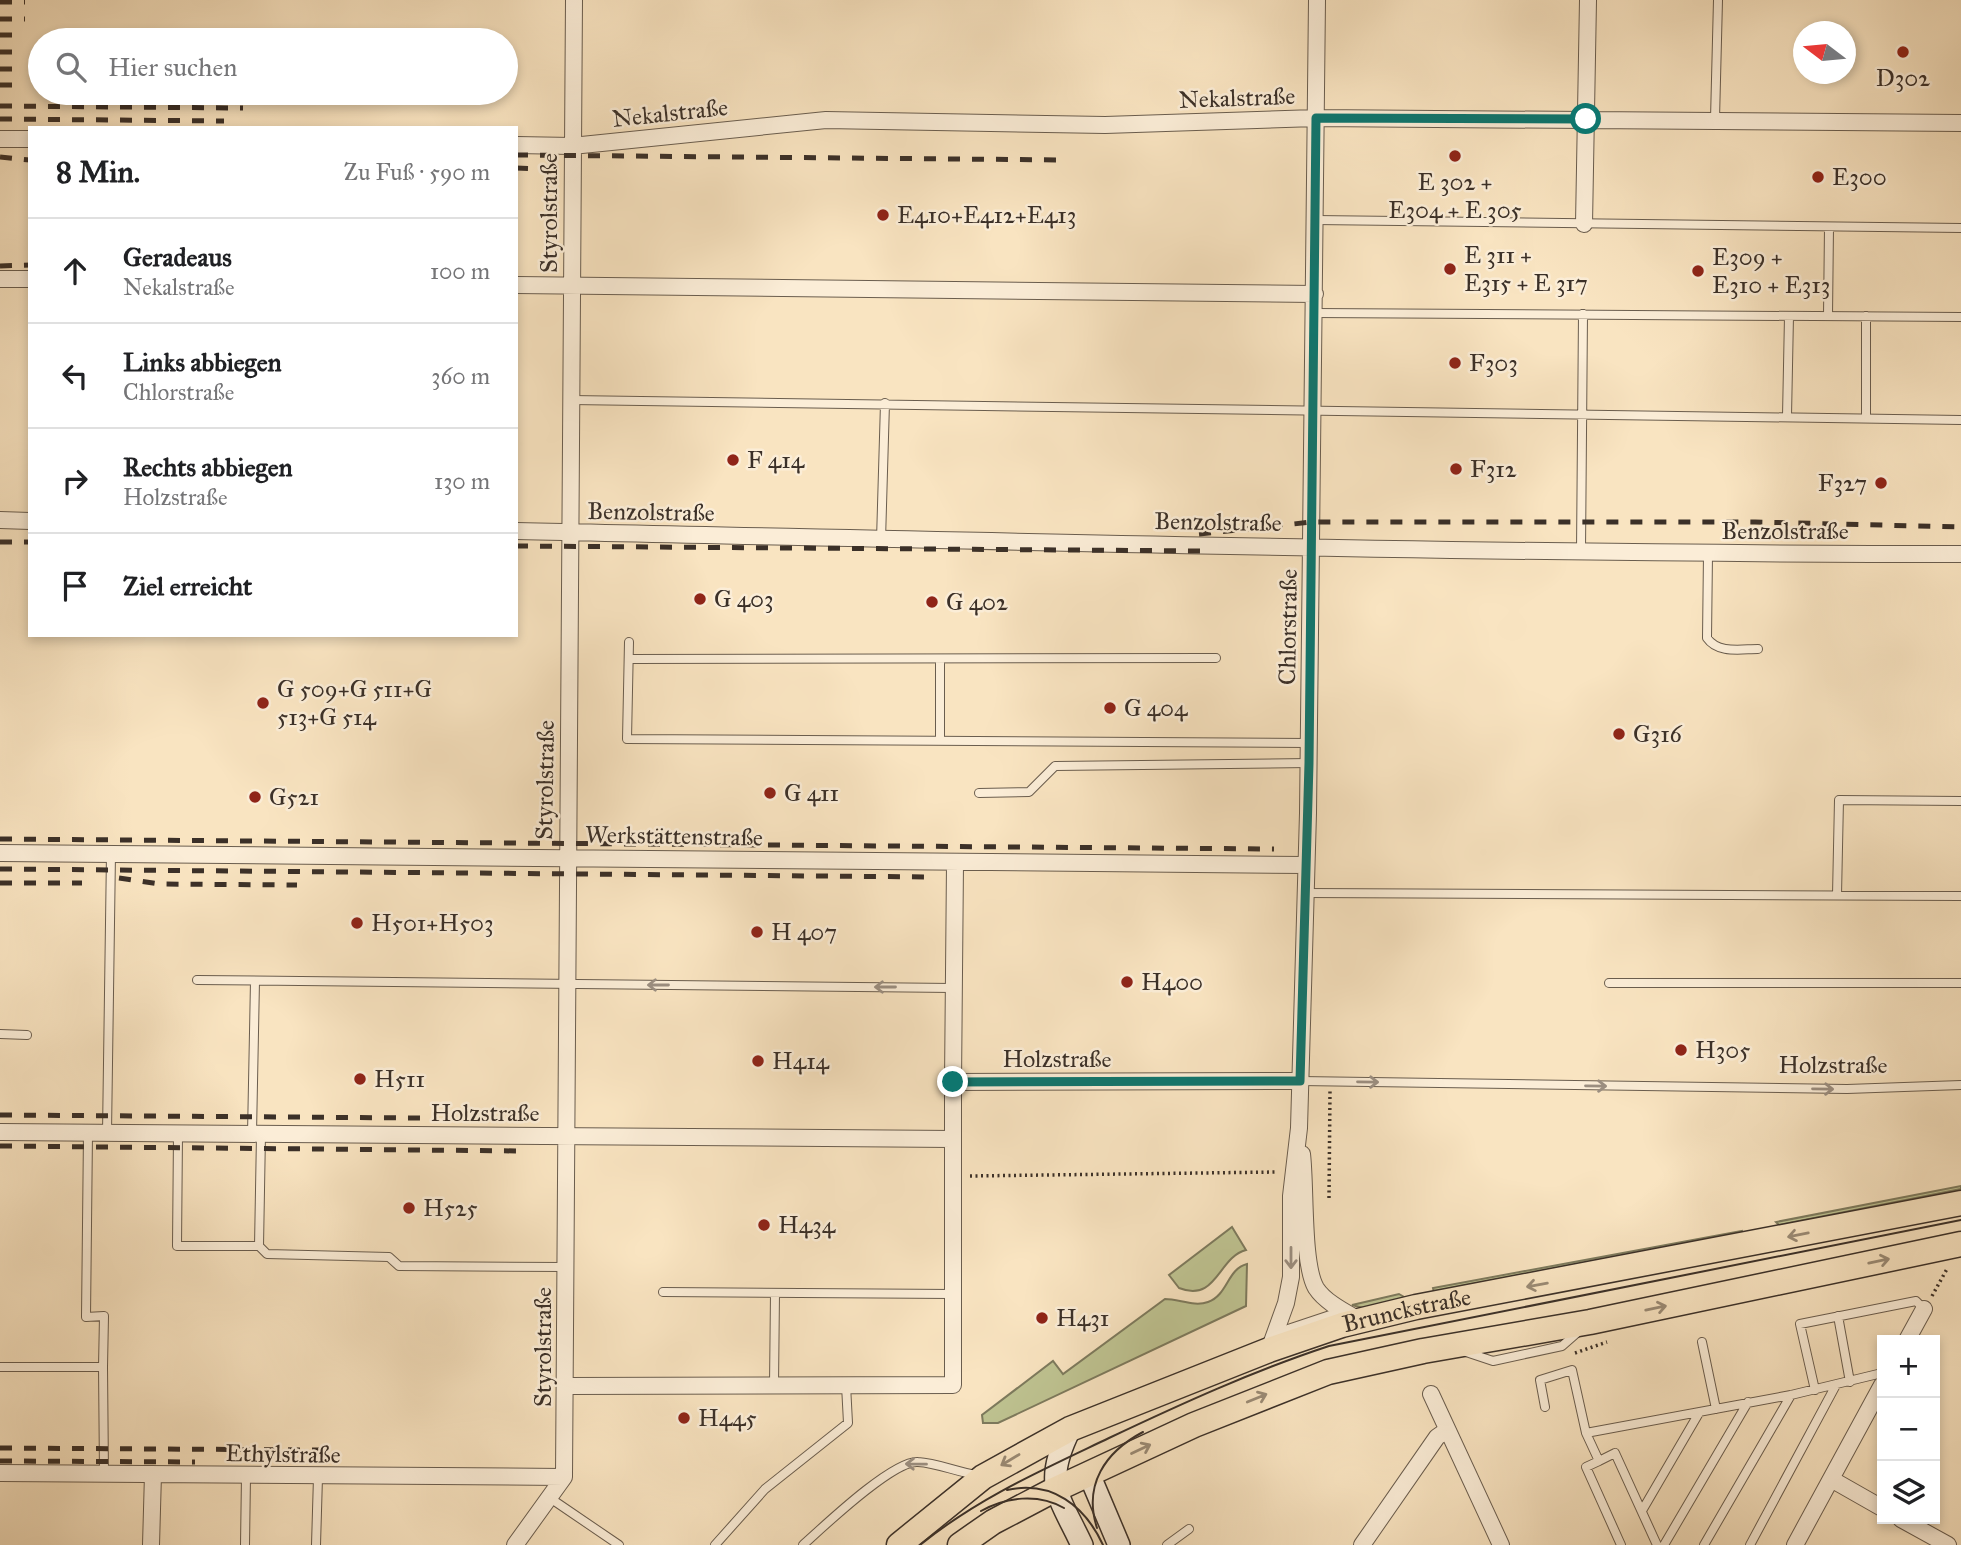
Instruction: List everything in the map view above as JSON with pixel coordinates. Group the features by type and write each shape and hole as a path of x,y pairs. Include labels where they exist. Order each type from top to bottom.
{"main road":[{"name":"Brunckstraße","path":"899,1545 983,1476 1070,1429 1269,1350 1351,1322 1961,1203"},
{"name":"Brunckstraße","path":"960,1545 993,1522 1089,1474 1205,1420 1328,1372 1955,1254"},
{"path":"1070,1429 1055,1463 1055,1490 1082,1545"},
{"path":"1089,1474 1119,1545"}],"street":[{"name":"Styrolstraße","path":"564,1477 569,1136 567,857 574,0"},
{"name":"Chlorstraße","path":"1300,1189 1299,1128 1309,763 1317,0"},
{"path":"1584,224 1588,0"},
{"name":"Nekalstraße","path":"518,145 572,146 826,120 1105,125 1316,118 1961,123"},
{"path":"0,139 28,139"},
{"path":"0,279 28,279"},
{"path":"518,285 1315,294"},
{"path":"0,520 28,521"},
{"name":"Benzolstraße","path":"518,531 1708,554 1961,554"},
{"name":"Werkstättenstraße","path":"0,853 567,857 955,864 1305,865"},
{"path":"566,1386 953,1385 955,864"},
{"name":"Holzstraße","path":"953,1082 1300,1081"},
{"name":"Holzstraße","path":"0,1132 953,1139"},
{"path":"1300,1189 1309,1268 1317,1289 1351,1322"},
{"path":"1269,1350 1286,1303 1300,1189"},
{"path":"1910,1335 1924,1309"},
{"path":"1431,1394 1501,1545"},
{"path":"1795,1545 1877,1394"},
{"path":"1363,1545 1437,1437 1447,1430"},
{"name":"Ethylstraße","path":"0,1473 564,1477"},
{"path":"151,1545 153,1474"},
{"path":"515,1545 564,1477"},
{"path":"1831,1479 1877,1505"},
{"path":"1910,1524 1948,1545"}],"lane":[{"path":"1715,119 1718,0"},
{"path":"1315,220 1961,228"},
{"path":"1828,316 1829,228"},
{"path":"1314,313 1961,317"},
{"path":"1581,551 1583,314"},
{"path":"1787,416 1789,316"},
{"path":"1866,316 1866,418"},
{"path":"571,400 1314,408 1961,419"},
{"path":"881,540 885,403"},
{"path":"1708,554 1707,638 1712,646 1722,649 1758,649"},
{"path":"629,642 626,739 1309,743"},
{"path":"629,659 1216,658"},
{"path":"940,659 940,739"},
{"path":"979,793 1029,792 1055,766 1309,763"},
{"path":"1837,895 1839,800 1961,801"},
{"path":"107,1133 111,853"},
{"path":"1304,893 1961,896"},
{"path":"197,980 954,988"},
{"path":"256,981 259,1246 267,1254 389,1256 399,1266 566,1267"},
{"path":"1609,983 1961,984"},
{"path":"0,1034 27,1035"},
{"name":"Holzstraße","path":"1300,1081 1847,1089 1961,1085"},
{"path":"88,1133 86,1317 104,1317 104,1474"},
{"path":"178,1133 177,1246 259,1246"},
{"path":"663,1292 953,1294"},
{"path":"774,1385 775,1293"},
{"path":"1815,1390 1800,1324 1916,1301 1924,1309"},
{"path":"1838,1316 1850,1382"},
{"path":"1702,1342 1716,1409"},
{"path":"0,1367 103,1367"},
{"path":"1545,1407 1540,1380 1572,1370 1586,1433 1599,1461"},
{"path":"1586,1433 1791,1395 1877,1374"},
{"path":"715,1545 765,1489 848,1423 846,1385"},
{"path":"1750,1545 1836,1385"},
{"path":"1704,1545 1791,1395"},
{"path":"1664,1545 1748,1402"},
{"path":"1643,1509 1699,1413"},
{"path":"1621,1545 1586,1466 1615,1453 1643,1509 1657,1545"},
{"path":"803,1545 849,1503 904,1464 916,1461 983,1476"},
{"path":"244,1545 246,1476"},
{"path":"316,1545 318,1477"},
{"path":"550,1498 619,1545"},
{"path":"1167,1545 1189,1529"}],"path":[{"path":"1329,1198 1331,1082"},
{"path":"953,1176 1280,1172"},
{"path":"1936,1267 1955,1254"},
{"path":"1924,1309 1955,1254"},
{"path":"1568,1354 1618,1338"}],"green space":[{"path":"1961,1186 1961,1189 1779,1225 1776,1222"},
{"path":"1232,1227 1246,1250 1229,1261 1210,1284 1202,1289 1192,1291 1179,1288 1169,1275"},
{"path":"1742,1231 1743,1235 1434,1293 1433,1288"},
{"path":"1247,1264 1246,1306 998,1423 983,1423 982,1415 1053,1361 1063,1374 1165,1299 1197,1304 1215,1299 1235,1271"},
{"path":"1399,1294 1406,1298 1363,1308 1352,1305"}],"tram line":[{"path":"920,1545 988,1499 1059,1462 1218,1389 1329,1346 1961,1220"},
{"path":"1097,1528 1093,1498 1100,1471 1118,1449 1143,1432"},
{"path":"1007,1490 1038,1489 1065,1499 1087,1519 1103,1545"},
{"path":"981,1511 1011,1500 1022,1499 1044,1500 1064,1508"}],"railway":[{"path":"0,2 25,2"},
{"path":"0,19 25,19"},
{"path":"0,35 24,35"},
{"path":"0,52 24,52"},
{"path":"0,69 24,69"},
{"path":"0,85 23,85"},
{"path":"0,106 243,108"},
{"path":"0,119 224,121"},
{"path":"518,155 1067,160"},
{"path":"0,157 28,160"},
{"path":"518,168 546,169"},
{"path":"0,266 28,265"},
{"path":"1199,534 1312,522 1755,522 1961,527"},
{"path":"0,542 28,542"},
{"path":"518,546 1205,551"},
{"path":"0,839 1274,849"},
{"path":"0,869 934,877"},
{"path":"119,878 159,884 297,885"},
{"path":"0,883 82,883"},
{"path":"0,1115 424,1118"},
{"path":"0,1146 522,1151"},
{"path":"0,1448 319,1450"},
{"path":"0,1461 195,1462"}],"place":[{"name":"D302","path":"1903,52"},
{"name":"E 302 + E304 + E 305","path":"1455,156"},
{"name":"E300","path":"1818,177"},
{"name":"E410+E412+E413","path":"883,215"},
{"name":"E 311 + E315 + E 317","path":"1450,269"},
{"name":"E309 + E310 + E313","path":"1698,271"},
{"name":"F303","path":"1455,363"},
{"name":"F 414","path":"733,460"},
{"name":"F312","path":"1456,469"},
{"name":"F327","path":"1881,483"},
{"name":"G 403","path":"700,599"},
{"name":"G 402","path":"932,602"},
{"name":"G 509+G 511+G 513+G 514","path":"263,703"},
{"name":"G 404","path":"1110,708"},
{"name":"G316","path":"1619,734"},
{"name":"G 411","path":"770,793"},
{"name":"G521","path":"255,797"},
{"name":"H501+H503","path":"357,923"},
{"name":"H 407","path":"757,932"},
{"name":"H400","path":"1127,982"},
{"name":"H305","path":"1681,1050"},
{"name":"H414","path":"758,1061"},
{"name":"H511","path":"360,1079"},
{"name":"H525","path":"409,1208"},
{"name":"H434","path":"764,1225"},
{"name":"H431","path":"1042,1318"},
{"name":"H445","path":"684,1418"}],"route":[{"path":"953,1082 1300,1081 1309,763 1316,118 1586,119"}]}
